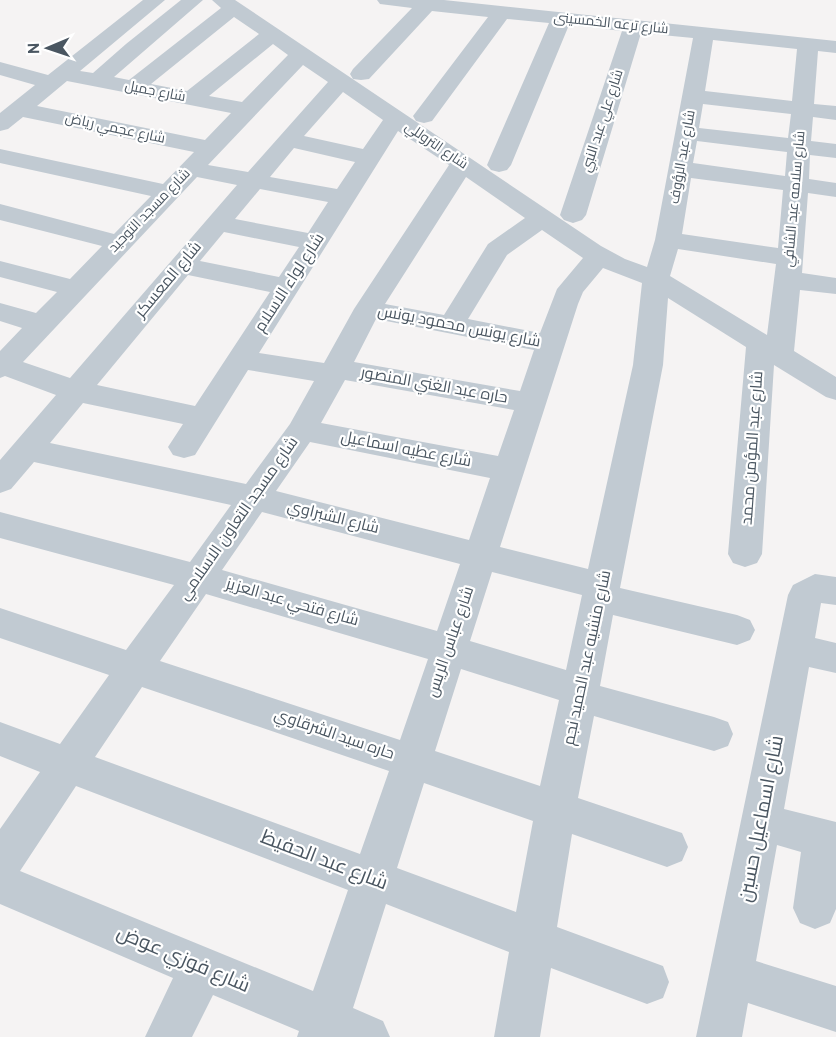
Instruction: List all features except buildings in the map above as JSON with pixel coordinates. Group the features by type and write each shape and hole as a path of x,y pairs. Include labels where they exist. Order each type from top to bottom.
{"street":[{"path":"0,124 155,0"},
{"path":"97,81 133,48 193,0"},
{"name":"شارع ترعه الخمسينى","path":"387,0 425,6 836,47"},
{"path":"133,88 234,3"},
{"name":"شارع التروللي","path":"234,3 301,54 424,116 499,165 627,251 656,279"},
{"name":"شارع التروللي","path":"234,3 351,78 395,118 599,256 656,279 836,390"},
{"name":"شارع المعسكر","path":"0,481 288,140 425,6"},
{"path":"424,116 501,13"},
{"path":"499,165 561,19"},
{"name":"شارع علي عبد النبي","path":"573,215 633,27"},
{"path":"191,99 272,34"},
{"name":"شارع عبد الرؤوف","path":"656,279 668,240 704,34"},
{"name":"شارع سلامه عبد الشافي","path":"770,348 789,269 808,44"},
{"name":"شارع مسجد التوحيد","path":"1,366 301,54"},
{"name":"شارع جميل","path":"0,68 57,78 97,81 248,110"},
{"path":"694,96 836,113"},
{"name":"شارع عجمي رياض","path":"19,109 211,148"},
{"name":"شارع لواء الاسلام","path":"184,447 395,118"},
{"path":"687,133 836,151"},
{"path":"288,140 370,158"},
{"path":"0,156 168,192"},
{"name":"شارع مسجد التعاون الاسلامي","path":"0,864 302,430 336,372 368,309 462,164"},
{"path":"191,169 344,198"},
{"path":"681,169 836,190"},
{"path":"0,212 120,243"},
{"path":"451,325 497,250 542,218"},
{"path":"217,223 316,242"},
{"path":"668,240 789,269 836,286"},
{"name":"شارع عباس الريس","path":"323,1028 550,344 571,289 599,256"},
{"path":"182,266 287,287"},
{"path":"0,269 76,289"},
{"name":"شارع منشيه عبد الحميد نجم","path":"517,1037 555,810 648,365 656,279"},
{"name":"شارع يونس محمود يونس","path":"368,309 550,344"},
{"path":"0,312 42,324"},
{"name":"شارع عبد المؤمن محمد","path":"745,554 770,348"},
{"name":"حاره عبد الغني المنصور","path":"241,359 531,403"},
{"path":"1,366 76,391 203,418"},
{"name":"شارع عطيه اسماعيل","path":"302,430 509,470"},
{"name":"شارع الشبراوي","path":"27,449 255,498 480,556 737,630"},
{"name":"شارع فتحي عبد العزيز","path":"0,525 199,576 449,649 580,693 714,734"},
{"name":"شارع اسماعيل حسين","path":"719,1037 795,648 820,596"},
{"name":"حاره سيد الشرقاوي","path":"0,624 135,667 667,847"},
{"path":"795,648 836,658"},
{"name":"شارع عبد الحفيظ","path":"0,739 647,982"},
{"path":"761,822 830,840 815,908"},
{"name":"شارع فوزي عوض","path":"0,883 202,968 323,1028 367,1037"},
{"path":"168,1037 202,968"},
{"path":"731,975 836,1009"}]}
